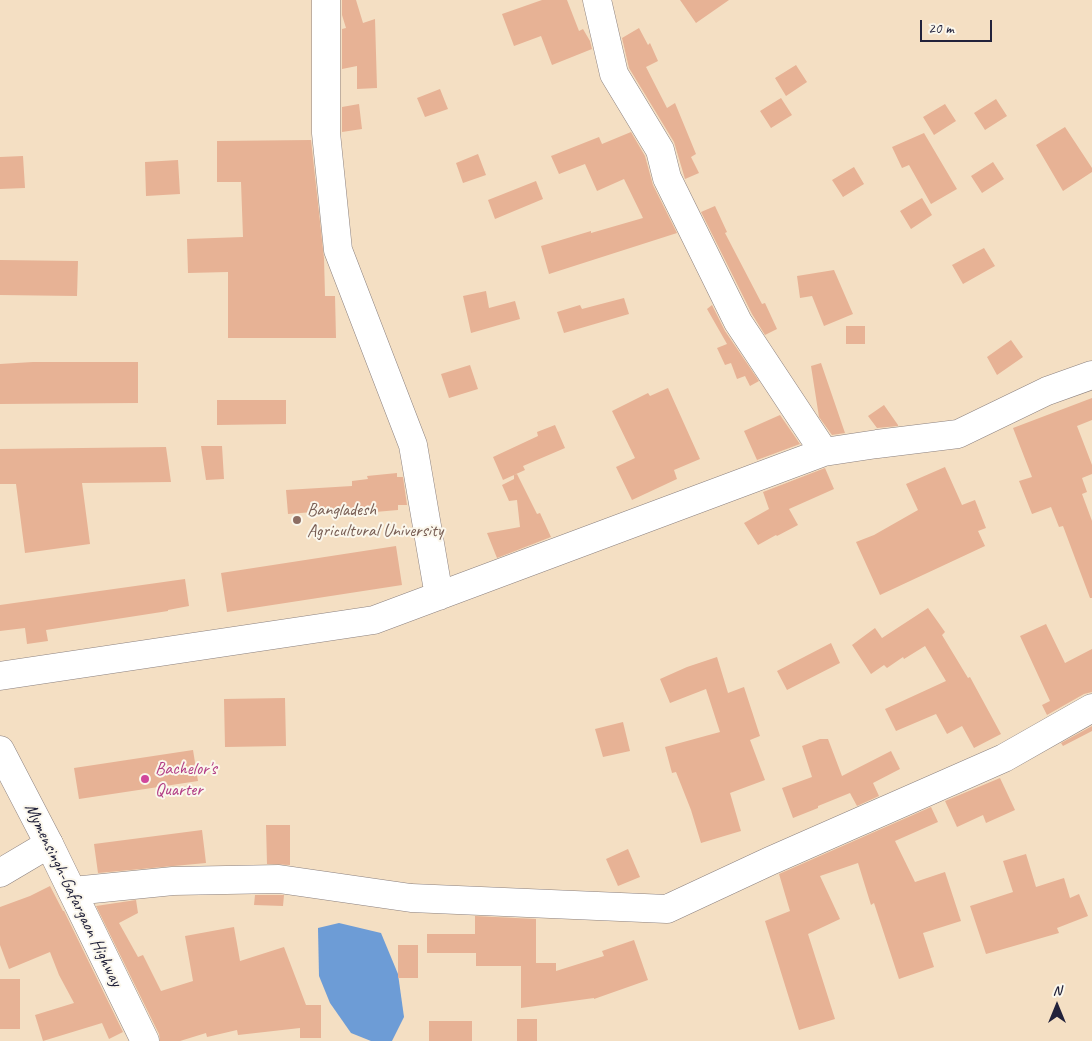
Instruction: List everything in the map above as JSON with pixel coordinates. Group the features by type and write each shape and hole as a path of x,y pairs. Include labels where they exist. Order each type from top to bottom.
{"street":[{"path":"326,0 326,133 338,250 413,445 439,596"},
{"path":"597,0 614,74 660,150 666,178 738,322 824,452"},
{"path":"0,676 374,620 824,452 958,434 1047,391 1092,375"},
{"path":"72,891 173,881 279,879 411,898 667,909 770,860 1004,758 1092,708"},
{"name":"Mymensingh-Gafargaon Highway","path":"0,750 49,844 145,1041"},
{"path":"0,873 49,844"}],"water":[{"path":"339,923 381,933 398,974 404,1017 392,1041 371,1041 351,1033 330,1003 319,976 318,928"}],"building":[{"path":"342,0 356,0 363,23 375,19 377,88 357,89 357,66 342,69 342,29 346,28 342,15"},
{"path":"542,0 567,0 579,31 583,29 592,49 552,65 541,36 514,46 502,14"},
{"path":"680,0 729,0 696,23"},
{"path":"639,28 648,45 650,43 658,61 646,67 667,108 675,103 696,154 691,157 699,173 685,179 674,142 629,68 622,38"},
{"path":"796,65 807,82 786,96 775,78"},
{"path":"440,89 448,109 425,117 417,98"},
{"path":"781,98 792,115 771,128 760,111"},
{"path":"996,99 1007,116 985,130 974,113"},
{"path":"359,104 362,129 342,132 342,107"},
{"path":"945,104 956,121 934,135 923,117"},
{"path":"1065,127 1092,168 1092,172 1063,191 1036,145"},
{"path":"631,132 645,156 653,185 677,233 549,274 541,246 643,218 624,179 597,191 585,164 559,174 551,156 599,137 602,144"},
{"path":"924,133 957,189 931,204 909,165 902,168 892,147"},
{"path":"311,140 324,258 325,296 335,296 336,338 228,338 228,272 188,273 187,239 243,237 241,182 217,182 217,141"},
{"path":"478,154 486,175 463,183 456,163"},
{"path":"23,156 25,188 0,189 0,157"},
{"path":"178,160 180,194 146,196 145,162"},
{"path":"993,162 1004,179 982,193 971,176"},
{"path":"854,167 864,184 843,197 832,180"},
{"path":"536,181 543,199 495,219 488,200"},
{"path":"922,198 932,215 911,229 900,211"},
{"path":"715,206 727,232 725,233 762,304 765,303 777,329 765,335 752,314 701,212"},
{"path":"984,248 995,266 963,284 952,265"},
{"path":"0,260 78,261 77,296 0,295"},
{"path":"834,270 853,314 824,326 812,296 800,298 797,276"},
{"path":"486,291 489,308 515,301 520,319 471,333 463,296"},
{"path":"624,298 629,314 564,333 557,312 580,305 582,309"},
{"path":"712,305 725,331 759,381 750,386 745,376 737,379 731,363 725,365 717,348 727,344 707,309"},
{"path":"846,326 865,326 865,344 846,344"},
{"path":"1011,340 1023,357 997,375 987,357"},
{"path":"33,362 138,362 138,403 0,404 0,364"},
{"path":"821,363 845,433 832,435 819,417 811,366"},
{"path":"470,365 478,389 449,398 441,374"},
{"path":"668,388 700,459 674,470 677,479 632,500 616,467 635,458 612,411 648,393 650,396"},
{"path":"1092,398 1092,420 1077,426 1092,465 1092,474 1082,478 1087,492 1082,494 1092,521 1092,598 1090,598 1063,526 1059,527 1051,507 1032,514 1019,481 1032,477 1013,428"},
{"path":"217,400 286,400 286,424 217,425"},
{"path":"884,405 898,426 877,428 868,416"},
{"path":"780,415 800,444 757,460 744,431"},
{"path":"555,425 565,448 523,466 525,470 503,480 493,457 538,436 537,432"},
{"path":"201,446 222,446 224,479 206,480"},
{"path":"166,447 171,482 82,483 90,544 25,553 16,484 0,484 0,449"},
{"path":"945,467 962,505 975,500 986,528 978,531 985,546 880,595 856,542 874,535 918,510 906,484"},
{"path":"825,468 834,489 789,509 798,525 758,545 744,523 769,509 763,492"},
{"path":"397,473 397,477 403,477 407,505 398,505 398,510 375,512 375,507 288,514 286,490 352,486 352,481 368,479 367,476"},
{"path":"517,474 537,514 540,513 551,537 497,558 487,533 520,527 517,500 509,501 502,485 514,479 514,475"},
{"path":"396,546 402,585 227,612 221,573"},
{"path":"185,579 189,606 46,630 48,641 27,644 25,628 0,631 0,605"},
{"path":"928,608 945,632 942,635 968,678 970,677 1001,734 974,748 962,726 947,734 936,714 896,731 885,709 946,681 925,646 904,659 903,657 887,668 884,665 871,674 852,645 875,628 882,638"},
{"path":"1046,624 1065,663 1092,649 1092,692 1084,694 1047,715 1042,705 1050,701 1020,636"},
{"path":"831,643 840,663 787,690 777,671"},
{"path":"717,657 728,693 744,687 760,736 750,740 765,780 730,793 741,831 701,843 691,810 676,772 672,773 665,747 720,732 706,689 670,703 660,679"},
{"path":"285,698 286,746 225,747 224,699"},
{"path":"623,722 630,751 603,757 595,729"},
{"path":"1092,726 1092,731 1063,746 1061,743"},
{"path":"820,739 828,739 842,776 891,751 900,769 873,783 879,796 857,806 850,793 793,818 782,788 812,777 802,746"},
{"path":"193,750 198,781 79,799 74,768"},
{"path":"1000,778 1015,810 986,823 983,815 957,827 945,801"},
{"path":"931,807 938,822 895,841 915,882 945,872 961,921 923,933 934,967 899,979 874,903 871,905 858,863 820,876 840,919 808,934 835,1019 799,1030 765,921 790,911 779,874"},
{"path":"266,825 290,825 290,865 267,864"},
{"path":"202,830 206,863 98,873 94,844"},
{"path":"628,849 640,877 618,886 606,859"},
{"path":"1026,854 1036,887 1064,878 1070,898 1079,894 1088,916 1057,928 1059,933 986,954 970,906 1013,892 1003,861"},
{"path":"50,886 123,1032 109,1039 102,1023 43,1041 35,1015 74,1003 59,975 50,952 9,969 0,945 0,907"},
{"path":"255,895 284,895 283,906 254,905"},
{"path":"136,900 138,913 119,923 138,957 143,955 161,991 193,981 185,936 234,927 240,961 284,947 306,1005 321,1005 321,1038 300,1038 300,1028 238,1035 237,1030 207,1037 206,1033 180,1041 160,1041 159,1034 96,906"},
{"path":"475,916 536,919 536,963 556,963 556,971 604,956 602,951 634,940 648,980 594,999 521,1008 521,966 476,966 476,953 427,953 427,934 475,934"},
{"path":"398,945 418,945 418,978 398,978"},
{"path":"0,979 20,979 20,1029 0,1029"},
{"path":"517,1019 537,1019 537,1041 517,1041"},
{"path":"429,1021 472,1021 472,1041 429,1041"}],"place":[{"name":"Bangladesh Agricultural University","path":"297,520"},
{"name":"Bachelor's Quarter","path":"145,779"}]}
